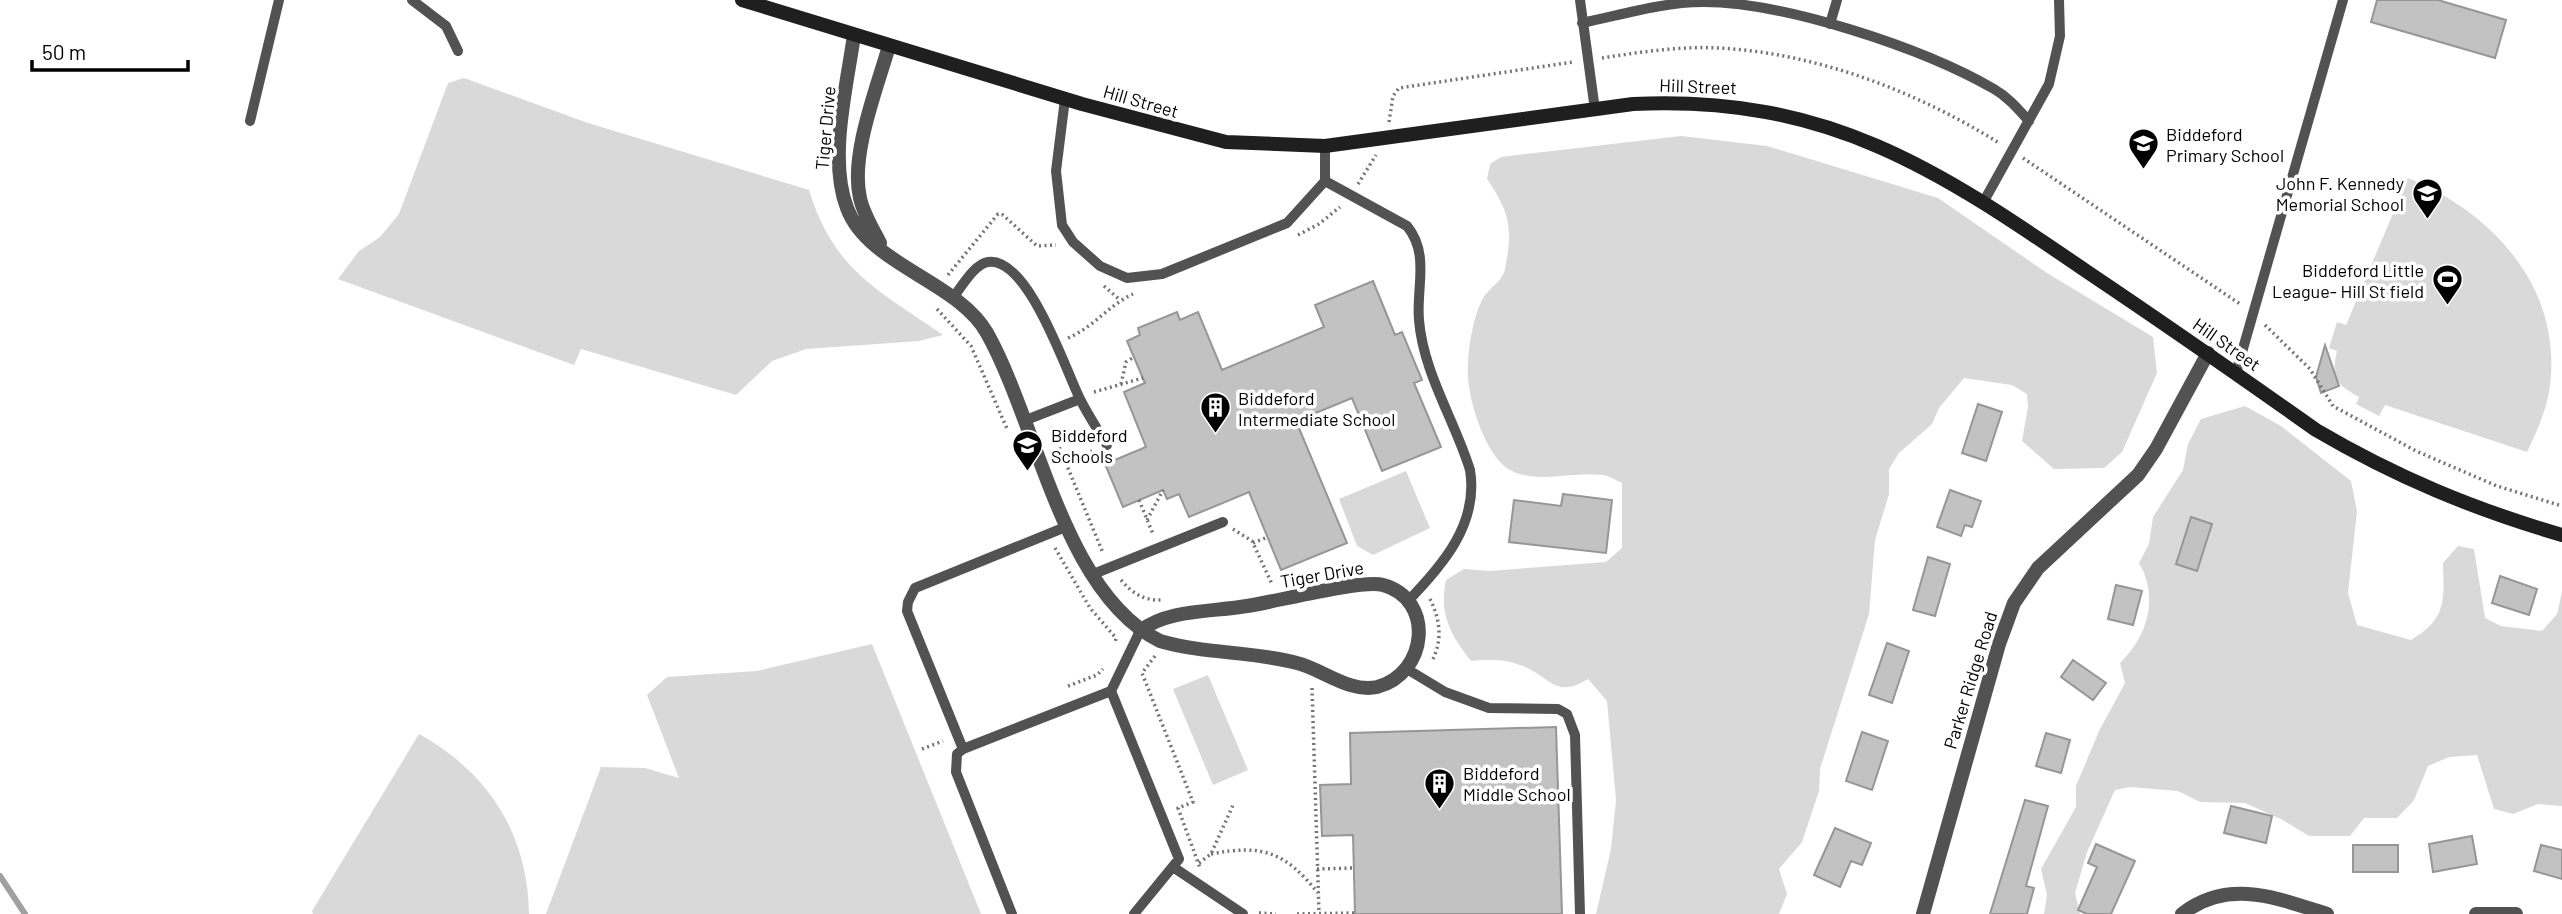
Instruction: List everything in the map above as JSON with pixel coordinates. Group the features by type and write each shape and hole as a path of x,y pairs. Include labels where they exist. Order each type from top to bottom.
{"street":[{"name":"Hill Street","path":"742,0 1065,99 1226,142 1325,146 1633,104 1698,103 1779,113 1872,142 1984,201 2316,430 2371,463 2482,511 2562,535"},
{"name":"Tiger Drive","path":"854,35 839,158 840,188 848,212 859,228 883,250 975,317 986,331 1068,526 1101,590 1140,631 1179,646 1277,659 1312,668 1363,688 1391,682 1406,669"},
{"name":"Tiger Drive","path":"883,250 860,202 858,173 860,154 889,46"},
{"name":"Parker Ridge Road","path":"1923,914 1999,644 2014,603 2038,568 2138,475 2156,449 2208,353"},
{"name":"Tiger Drive","path":"1140,631 1168,617 1299,598 1360,583 1385,585 1407,603"},
{"path":"1406,669 1417,655 1419,642 1416,620 1407,603"},
{"path":"2182,914 2203,900 2235,892 2268,895 2327,914"},
{"path":"2476,914 2516,914"}],"lane":[{"path":"250,121 279,0"},
{"path":"412,0 446,26 458,51"},
{"path":"1580,0 1595,110"},
{"path":"1830,24 1837,0"},
{"path":"1984,201 2049,84 2057,59 2059,0"},
{"path":"2236,373 2343,0"},
{"path":"1582,23 1703,1 1797,15 1927,58 1995,90 2029,121"},
{"path":"1065,99 1056,171 1062,225 1073,242 1100,266 1127,278 1163,274 1287,223 1325,181 1325,146"},
{"path":"1325,181 1407,226 1416,238 1420,255 1419,321 1426,354 1465,454 1472,481 1467,519 1453,547 1407,603"},
{"path":"952,299 979,265 994,262 1009,268 1020,280 1056,343 1080,399 1107,445"},
{"path":"1026,421 1080,399"},
{"path":"1091,575 1223,522"},
{"path":"963,749 907,611 911,594 915,589 1068,526"},
{"path":"1012,914 956,772 957,754 963,749 1111,691 1140,631"},
{"path":"1406,669 1445,692 1489,708 1558,709 1567,714 1575,735 1580,914"},
{"path":"1111,691 1179,859 1134,914"},
{"path":"1173,867 1243,914"}],"path":[{"path":"1289,240 1319,225 1351,195 1385,137 1393,96 1399,88 1673,50 1717,48 1805,61 1905,94 1951,116 2012,151 2253,315 2286,342 2310,369 2333,406 2428,456 2497,486 2562,506"},
{"path":"1056,343 1087,330 1120,300 1145,293"},
{"path":"935,308 971,346 1011,439"},
{"path":"1121,384 1126,362 1134,357"},
{"path":"1080,399 1143,378"},
{"path":"1065,461 1107,445"},
{"path":"1147,520 1163,490"},
{"path":"1139,500 1158,548"},
{"path":"1223,522 1253,543 1273,586"},
{"path":"1050,534 1069,577 1116,638 1114,646"},
{"path":"1253,543 1268,537"},
{"path":"1068,687 1097,675 1108,661"},
{"path":"1312,668 1319,913"},
{"path":"922,749 958,735"},
{"path":"1199,863 1211,853 1234,803"},
{"path":"1211,853 1251,849 1268,851 1289,862 1318,892"},
{"path":"1317,869 1353,868"},
{"path":"1297,914 1354,913"}],"shaded area":[{"path":"464,78 588,123 809,190 819,218 845,260 879,291 943,335 919,341 806,349 772,361 736,395 581,349 574,365 338,279 359,251 380,237 399,214 448,83"},
{"path":"1681,136 1767,146 1938,198 2047,273 2153,337 2157,373 2122,452 2104,468 2054,469 2022,441 2028,407 2027,394 2012,385 1964,378 1939,408 1932,424 1899,453 1889,469 1889,494 1875,540 1869,614 1820,769 1819,791 1802,842 1779,869 1787,894 1779,914 1596,914 1611,849 1616,800 1607,701 1588,679 1577,685 1559,686 1514,663 1496,660 1471,661 1457,642 1445,613 1446,580 1464,569 1490,571 1606,562 1622,548 1622,483 1603,475 1534,477 1512,471 1495,455 1481,430 1469,388 1468,358 1471,337 1483,298 1504,273 1509,242 1505,211 1487,179 1490,164 1501,157"},
{"name":"Biddeford Little League- Hill St field","path":"2408,178 2468,211 2493,233 2515,258 2533,286 2545,317 2551,350 2550,386 2544,411 2527,452 2385,405 2379,416 2356,404 2359,397 2337,379 2337,351 2329,348 2337,322 2346,325"},
{"path":"2245,406 2281,426 2351,481 2357,511 2348,593 2357,625 2411,640 2423,632 2441,608 2443,563 2458,546 2474,549 2485,618 2501,626 2542,631 2557,614 2562,592 2562,806 2538,804 2513,814 2494,809 2477,755 2449,757 2428,766 2414,800 2397,818 2364,818 2350,836 2309,836 2281,819 2245,803 2200,802 2178,791 2130,787 2115,790 2087,852 2075,893 2080,914 2044,914 2047,895 2041,869 2076,807 2076,786 2099,731 2125,683 2120,663 2138,641 2148,616 2148,589 2139,563 2149,544 2153,517 2183,470 2188,444 2201,419"},
{"path":"1406,471 1430,528 1373,555 1357,546 1339,499"},
{"path":"872,644 981,914 546,914 601,767 645,768 679,778 647,695 667,677 757,671"},
{"path":"1208,675 1248,770 1213,785 1173,689"},
{"path":"419,734 465,767 499,808 521,857 529,914 313,914 312,911"}],"building":[{"path":"2377,0 2438,0 2506,20 2495,58 2371,22"},
{"name":"Biddeford Intermediate School","path":"1373,281 1395,335 1402,332 1422,380 1414,383 1441,447 1382,471 1352,398 1296,421 1347,543 1281,570 1249,492 1189,517 1179,494 1167,499 1163,490 1123,507 1105,464 1146,447 1124,392 1145,383 1127,341 1140,335 1138,328 1177,312 1180,320 1198,312 1222,370 1324,327 1315,305"},
{"path":"2325,345 2339,386 2321,393 2316,377"},
{"path":"1978,404 2002,412 1986,461 1962,453"},
{"path":"1950,490 1981,501 1972,527 1965,525 1961,536 1937,527"},
{"path":"1563,494 1612,500 1606,553 1509,542 1514,500 1561,506"},
{"path":"2191,517 2212,524 2197,571 2176,564"},
{"path":"1928,557 1950,564 1935,616 1913,610"},
{"path":"2500,576 2537,589 2529,615 2492,603"},
{"path":"2116,585 2142,591 2133,625 2108,619"},
{"path":"1887,643 1909,651 1892,703 1869,695"},
{"path":"2073,660 2106,683 2093,700 2061,677"},
{"name":"Biddeford Middle School","path":"1556,727 1562,914 1355,914 1353,835 1322,836 1320,785 1351,784 1350,733"},
{"path":"1862,732 1888,741 1872,790 1846,781"},
{"path":"2046,733 2070,740 2061,773 2036,766"},
{"path":"2025,800 2048,806 2026,886 2034,888 2027,914 1990,914"},
{"path":"2231,806 2272,816 2266,843 2224,833"},
{"path":"1835,828 1871,843 1862,865 1851,861 1840,887 1814,875"},
{"path":"2472,836 2477,864 2433,872 2429,844"},
{"path":"2096,844 2135,861 2111,914 2087,914 2078,910 2097,867 2088,863"},
{"path":"2353,845 2398,845 2398,872 2353,872"},
{"path":"2541,845 2562,850 2562,879 2534,871"}],"waterway":[{"path":"0,876 25,914"}],"place":[{"name":"Biddeford Primary School","path":"2143,171"},
{"name":"John F. Kennedy Memorial School","path":"2427,220"},
{"name":"Biddeford Little League- Hill St field","path":"2447,307"},
{"name":"Biddeford Intermediate School","path":"1215,435"},
{"name":"Biddeford Schools","path":"1028,472"},
{"name":"Biddeford Middle School","path":"1440,810"}]}
